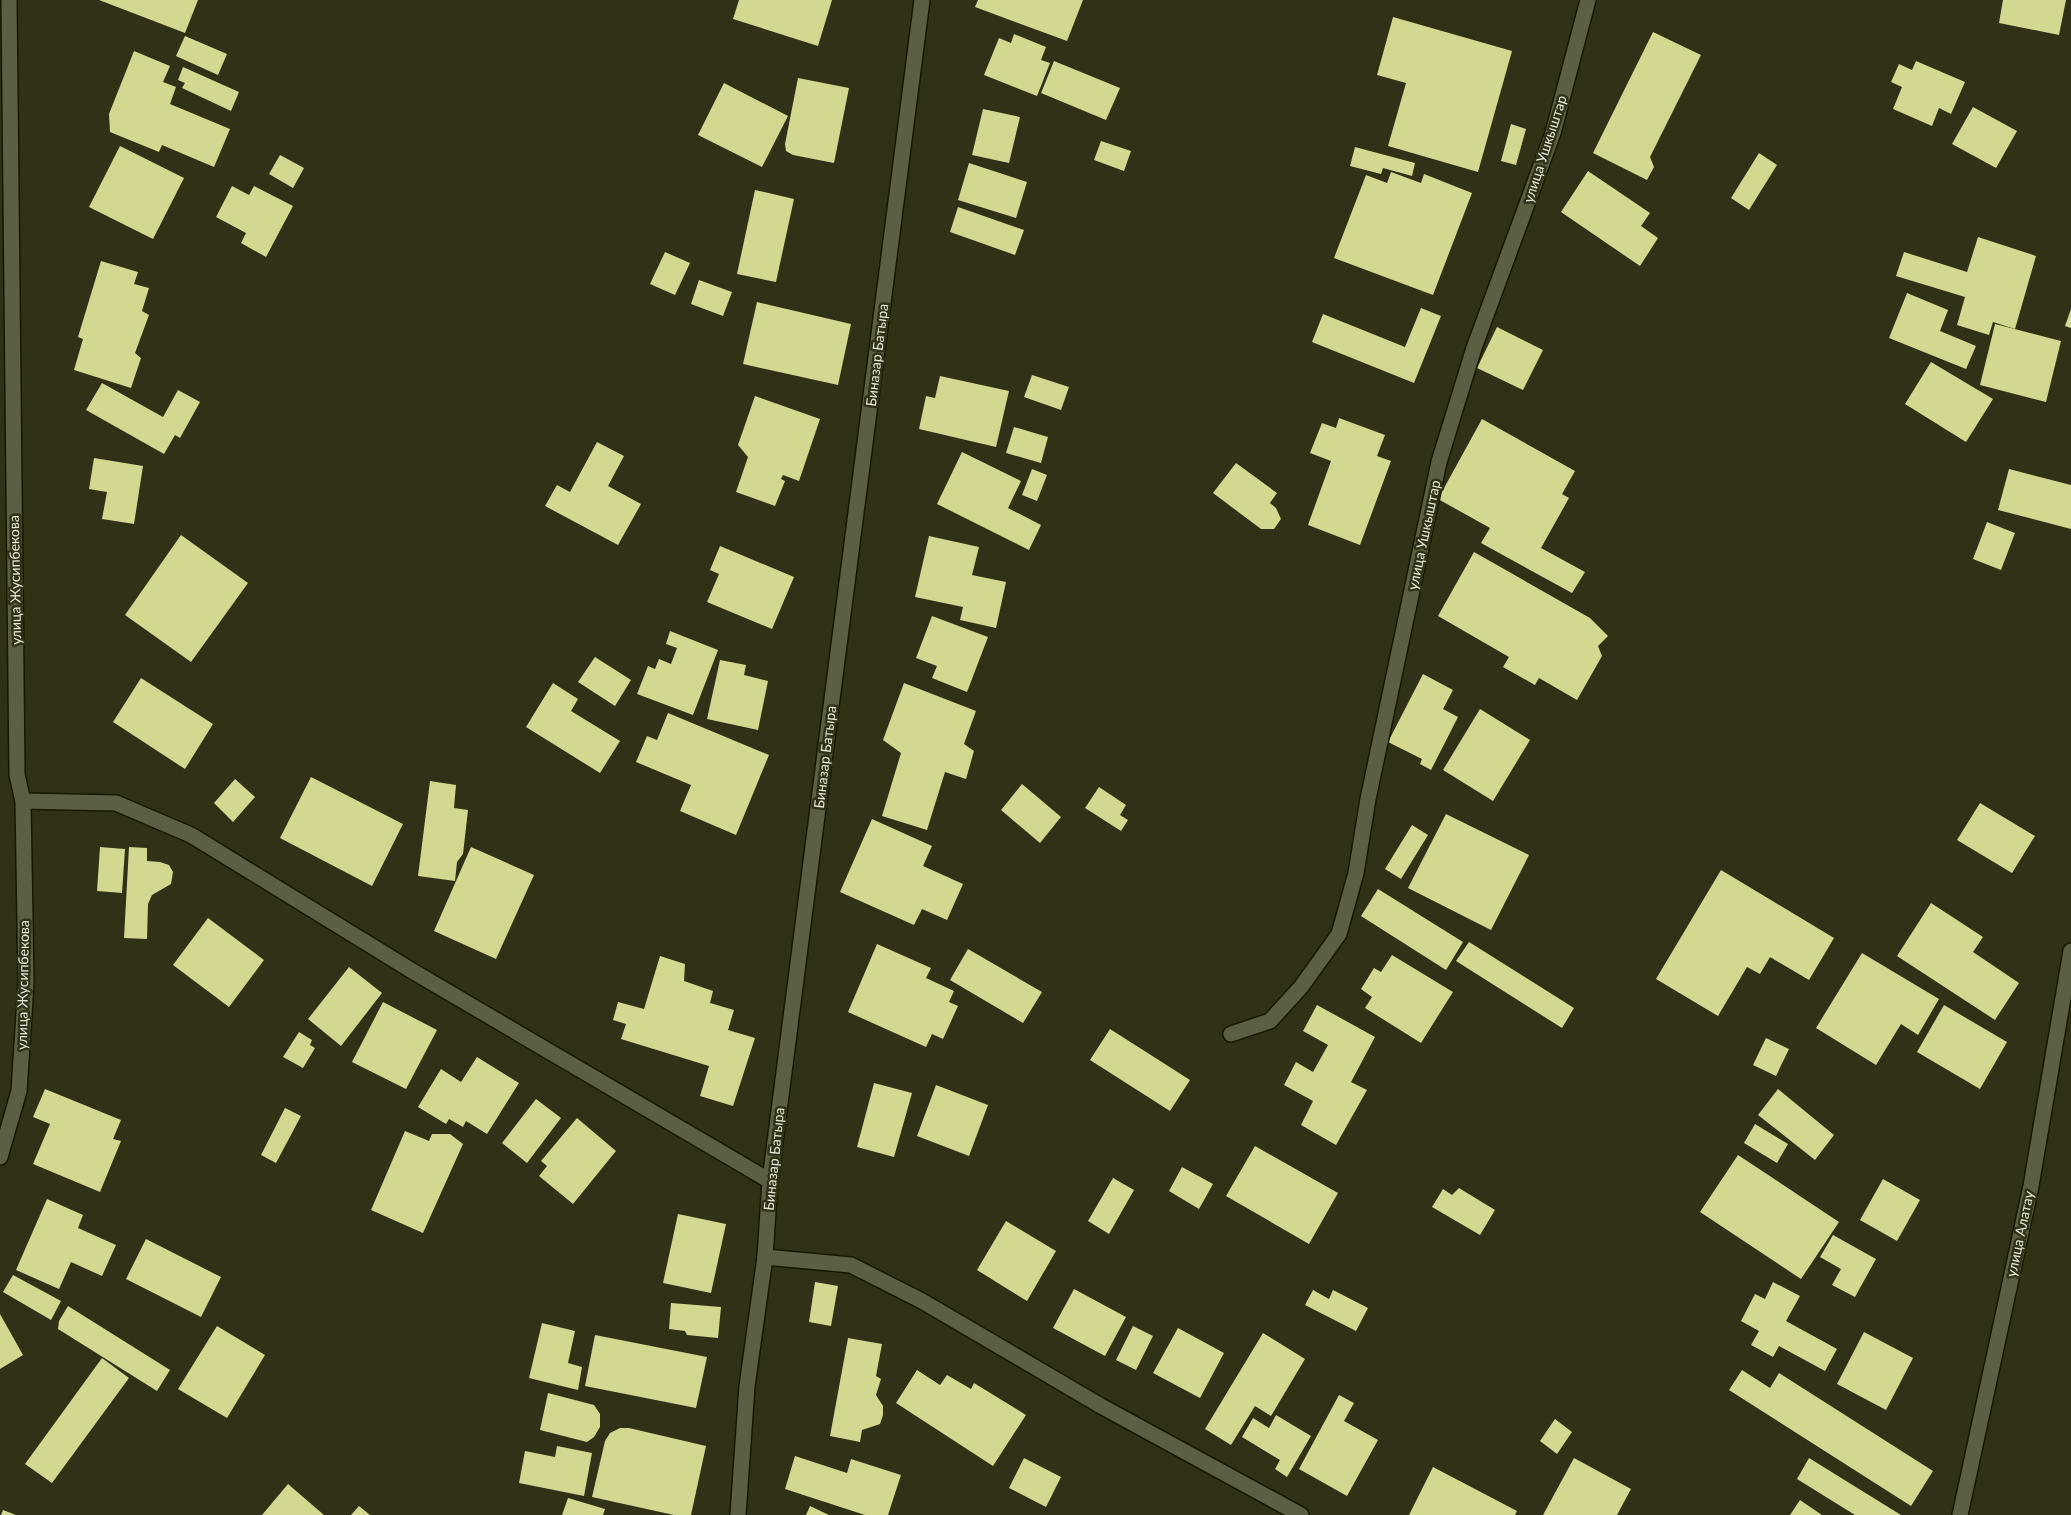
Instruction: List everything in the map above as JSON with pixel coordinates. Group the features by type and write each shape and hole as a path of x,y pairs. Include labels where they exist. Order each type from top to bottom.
{"street":[{"name":"улица Жусипбекова","path":"0,1157 19,1091 26,983 23,800 17,775 9,0"},
{"name":"Биназар Батыра","path":"738,1515 748,1386 765,1257 770,1181 922,0"},
{"name":"улица Ушкыштар","path":"1231,1034 1270,1021 1301,988 1339,934 1356,873 1368,799 1439,462 1474,348 1553,133 1588,0"},
{"path":"23,800 116,803 191,835 414,972 770,1181"},
{"name":"улица Алатау","path":"1960,1515 2031,1186 2071,951"},
{"path":"765,1257 851,1265 922,1300 1101,1406 1301,1515"}],"building":[{"path":"99,0 198,0 185,33"},
{"path":"739,0 832,0 818,46 733,19"},
{"path":"978,0 1083,0 1067,41 975,7"},
{"path":"2003,0 2066,0 2059,35 1999,23"},
{"path":"1393,17 1512,51 1478,172 1388,146 1406,83 1377,75"},
{"path":"1653,32 1701,55 1650,157 1654,167 1647,180 1593,153"},
{"path":"1014,34 1046,47 1041,60 1050,63 1037,96 984,75 999,38 1011,43"},
{"path":"185,36 227,54 218,75 176,56"},
{"path":"134,51 170,66 163,82 176,87 170,104 230,129 214,167 162,145 159,152 110,132 109,114"},
{"path":"1054,61 1120,88 1106,120 1041,93"},
{"path":"1916,61 1965,82 1951,114 1939,108 1932,126 1893,109 1902,87 1891,82 1899,64 1912,70"},
{"path":"183,67 239,92 231,111 182,88 185,83 178,80"},
{"path":"798,78 849,88 834,163 793,155 786,151 785,144"},
{"path":"724,83 788,116 762,167 698,135"},
{"path":"1973,107 2017,131 1996,168 1952,144"},
{"path":"983,109 1020,117 1009,163 972,155"},
{"path":"1511,124 1526,129 1516,165 1501,161"},
{"path":"1101,141 1131,151 1124,171 1094,160"},
{"path":"120,146 184,178 153,239 89,207"},
{"path":"1355,147 1415,163 1412,176 1383,168 1381,174 1350,166"},
{"path":"1759,153 1777,165 1749,210 1731,198"},
{"path":"280,155 304,168 293,188 269,174"},
{"path":"969,163 1027,182 1016,218 958,200"},
{"path":"1588,171 1650,213 1641,226 1658,238 1640,266 1561,212"},
{"path":"1391,172 1421,183 1424,174 1472,193 1433,295 1334,258 1366,175 1387,183"},
{"path":"232,186 249,195 254,186 293,206 266,257 241,243 246,233 216,217"},
{"path":"755,190 794,199 776,282 737,274"},
{"path":"958,207 1024,230 1015,255 950,232"},
{"path":"1978,237 2036,256 2015,329 1993,322 1989,335 1957,325 1965,297 1896,276 1904,252 1967,272"},
{"path":"665,252 690,263 675,295 650,284"},
{"path":"101,261 138,272 134,284 149,288 142,311 149,315 135,353 141,358 131,388 74,370 83,339 78,337"},
{"path":"699,280 732,292 723,316 691,304"},
{"path":"1907,293 1948,310 1940,331 1976,346 1966,369 1889,338"},
{"path":"757,302 851,324 838,385 743,364"},
{"path":"1421,308 1441,316 1414,383 1312,342 1323,314 1405,347"},
{"path":"2071,309 2071,328 2065,326"},
{"path":"1995,324 2061,341 2046,402 1980,385"},
{"path":"1497,327 1543,350 1523,390 1477,368"},
{"path":"1931,362 1993,399 1966,442 1905,404"},
{"path":"1032,375 1069,387 1061,410 1024,397"},
{"path":"940,376 1009,391 996,447 919,429 926,396 935,398"},
{"path":"102,383 163,417 178,390 200,402 180,438 175,435 164,454 86,410"},
{"path":"755,396 820,419 799,481 783,475 781,479 785,481 775,506 736,492 748,457 738,445"},
{"path":"1339,418 1385,435 1377,456 1391,461 1360,545 1308,525 1331,461 1310,453 1322,423 1336,428"},
{"path":"1482,419 1575,471 1562,494 1569,498 1541,548 1585,572 1572,593 1481,543 1490,528 1438,499"},
{"path":"1014,427 1048,437 1041,463 1006,453"},
{"path":"597,442 624,456 608,486 641,504 618,545 545,506 557,485 570,492"},
{"path":"962,452 1021,481 1008,508 1041,525 1029,550 937,504"},
{"path":"94,458 143,466 134,524 102,519 107,492 89,489"},
{"path":"1236,463 1277,493 1270,503 1276,508 1281,519 1274,529 1261,529 1213,493"},
{"path":"1032,469 1047,475 1037,501 1022,495"},
{"path":"2009,469 2071,485 2071,529 1998,510"},
{"path":"1987,522 2015,533 2001,570 1973,559"},
{"path":"181,535 248,583 191,662 125,615"},
{"path":"929,536 979,547 972,575 1006,582 996,628 960,620 963,607 915,597"},
{"path":"720,546 794,577 772,629 707,602 719,574 710,570"},
{"path":"1474,552 1590,618 1608,636 1598,646 1602,656 1577,700 1539,678 1535,685 1503,667 1509,657 1438,616"},
{"path":"932,616 988,637 967,692 932,678 937,666 916,658"},
{"path":"670,631 718,650 693,715 637,694 648,666 655,669 659,659 671,664 677,648 666,644"},
{"path":"595,657 631,680 615,706 578,682"},
{"path":"720,660 746,665 744,675 768,681 758,730 707,719"},
{"path":"1423,674 1453,690 1443,709 1458,717 1431,770 1420,764 1422,759 1388,742"},
{"path":"141,678 213,724 185,769 113,722"},
{"path":"553,683 578,699 571,711 620,741 600,773 526,727"},
{"path":"904,683 976,711 964,744 974,751 966,779 945,772 927,830 882,816 901,753 883,740"},
{"path":"1480,709 1530,740 1493,801 1443,770"},
{"path":"668,713 769,755 736,835 680,811 691,785 636,762 647,736 657,740"},
{"path":"311,777 403,824 372,886 280,838"},
{"path":"235,779 255,797 233,822 214,803"},
{"path":"430,781 456,785 454,808 468,810 463,854 457,862 455,881 418,876"},
{"path":"1022,784 1061,817 1040,843 1001,810"},
{"path":"1099,787 1126,805 1120,815 1128,820 1121,831 1085,808"},
{"path":"1980,803 2035,836 2012,873 1957,840"},
{"path":"1446,814 1529,855 1491,930 1408,888"},
{"path":"872,819 932,846 923,866 963,884 947,920 922,909 914,925 840,892"},
{"path":"1412,825 1428,835 1401,879 1385,869"},
{"path":"100,847 125,849 122,893 97,891"},
{"path":"129,847 147,848 147,861 169,865 173,872 171,884 152,895 148,904 147,939 124,938"},
{"path":"471,847 534,875 496,959 434,931"},
{"path":"1721,870 1834,938 1809,980 1770,957 1760,974 1747,967 1718,1016 1656,979"},
{"path":"1378,889 1463,942 1446,970 1361,916"},
{"path":"1931,903 1983,937 1973,952 2019,983 1995,1020 1897,956"},
{"path":"208,918 264,960 229,1007 173,965"},
{"path":"1469,942 1574,1008 1562,1028 1456,961"},
{"path":"877,944 931,968 926,978 954,991 949,1002 958,1006 943,1039 932,1034 926,1047 848,1012"},
{"path":"968,949 1042,992 1023,1023 950,980"},
{"path":"1862,953 1939,999 1918,1035 1901,1024 1876,1065 1816,1028"},
{"path":"1392,955 1453,992 1421,1043 1365,1008 1372,997 1361,989 1374,968 1381,972"},
{"path":"660,956 685,964 684,981 713,991 710,1003 734,1010 728,1030 755,1038 733,1106 700,1096 709,1066 621,1039 626,1024 613,1020 618,1002 644,1009"},
{"path":"349,967 382,993 341,1046 308,1019"},
{"path":"383,1002 437,1030 406,1089 352,1062"},
{"path":"1317,1005 1375,1037 1351,1082 1367,1090 1336,1145 1301,1125 1313,1101 1284,1085 1296,1062 1313,1072 1328,1045 1303,1031"},
{"path":"1944,1005 2007,1042 1980,1089 1917,1052"},
{"path":"1110,1029 1190,1080 1170,1111 1090,1060"},
{"path":"299,1032 312,1040 310,1045 315,1048 303,1068 283,1057"},
{"path":"1766,1038 1789,1049 1776,1076 1753,1065"},
{"path":"477,1057 519,1083 487,1134 466,1121 463,1127 449,1119 446,1124 418,1107 441,1069 461,1082"},
{"path":"874,1083 912,1093 894,1157 857,1147"},
{"path":"936,1085 988,1105 969,1156 917,1136"},
{"path":"45,1089 121,1120 113,1139 121,1141 100,1192 33,1164 50,1124 33,1117"},
{"path":"1778,1089 1834,1135 1815,1160 1758,1115"},
{"path":"536,1099 561,1118 527,1163 502,1143"},
{"path":"285,1108 301,1116 276,1163 261,1155"},
{"path":"577,1118 616,1151 573,1204 539,1176 547,1166 541,1161"},
{"path":"1755,1124 1788,1144 1777,1163 1744,1143"},
{"path":"405,1131 429,1141 432,1134 450,1134 463,1144 423,1233 371,1210"},
{"path":"1255,1146 1338,1193 1309,1244 1226,1196"},
{"path":"1738,1155 1839,1222 1801,1279 1700,1212"},
{"path":"1182,1167 1213,1184 1199,1209 1169,1191"},
{"path":"1113,1178 1134,1190 1109,1234 1088,1221"},
{"path":"1883,1179 1920,1200 1897,1241 1860,1220"},
{"path":"1459,1188 1495,1210 1480,1235 1432,1207 1443,1189 1452,1195"},
{"path":"47,1199 83,1215 78,1228 116,1245 102,1276 71,1262 59,1289 16,1270"},
{"path":"678,1214 726,1224 711,1293 663,1283"},
{"path":"1006,1221 1056,1251 1027,1301 977,1270"},
{"path":"1833,1235 1876,1259 1855,1297 1832,1285 1841,1269 1820,1257"},
{"path":"146,1239 221,1277 201,1317 126,1279"},
{"path":"13,1275 61,1301 51,1320 3,1292"},
{"path":"815,1282 838,1286 831,1326 809,1322"},
{"path":"1773,1282 1800,1296 1786,1321 1837,1349 1825,1371 1779,1346 1773,1357 1751,1345 1759,1331 1741,1321 1755,1294 1765,1299"},
{"path":"1074,1289 1126,1317 1105,1356 1053,1328"},
{"path":"1313,1290 1329,1299 1333,1290 1368,1308 1356,1331 1305,1305"},
{"path":"671,1303 721,1307 718,1338 687,1335 685,1331 669,1329"},
{"path":"68,1306 170,1370 157,1391 58,1329 59,1321"},
{"path":"0,1314 23,1355 0,1369"},
{"path":"542,1323 575,1331 568,1363 582,1367 578,1390 529,1378"},
{"path":"217,1326 265,1355 227,1418 178,1389"},
{"path":"1133,1326 1153,1336 1136,1370 1116,1360"},
{"path":"1178,1328 1224,1353 1200,1398 1153,1373"},
{"path":"1864,1332 1913,1358 1886,1410 1837,1384"},
{"path":"1263,1333 1305,1359 1271,1416 1255,1406 1231,1445 1205,1429"},
{"path":"595,1335 707,1357 696,1408 585,1386"},
{"path":"848,1338 882,1344 876,1376 881,1379 876,1395 883,1406 883,1415 880,1424 862,1430 860,1442 830,1436"},
{"path":"102,1358 129,1378 52,1483 25,1464"},
{"path":"917,1370 940,1385 947,1375 971,1389 974,1383 1026,1415 993,1466 896,1403"},
{"path":"1742,1370 1770,1388 1779,1373 1933,1471 1911,1506 1729,1390"},
{"path":"548,1393 594,1405 600,1414 600,1427 594,1437 587,1442 540,1430"},
{"path":"1339,1395 1354,1403 1344,1421 1378,1440 1347,1496 1299,1469"},
{"path":"1276,1415 1311,1436 1287,1477 1275,1469 1280,1460 1242,1437 1253,1418 1269,1428"},
{"path":"1555,1419 1572,1432 1557,1454 1540,1441"},
{"path":"620,1428 629,1428 706,1446 691,1515 674,1515 592,1497 605,1441 610,1433"},
{"path":"557,1446 592,1453 584,1496 519,1483 525,1451 555,1457"},
{"path":"795,1456 847,1473 851,1459 901,1475 888,1515 865,1515 785,1489"},
{"path":"1024,1458 1061,1477 1046,1507 1009,1488"},
{"path":"1574,1458 1631,1489 1617,1515 1543,1515"},
{"path":"1809,1458 1901,1515 1855,1515 1797,1479"},
{"path":"1433,1467 1517,1511 1515,1515 1409,1515"},
{"path":"288,1484 324,1515 262,1515"},
{"path":"568,1498 605,1509 603,1515 562,1515"},
{"path":"1800,1500 1822,1515 1790,1515"},
{"path":"359,1506 370,1515 351,1515"},
{"path":"810,1506 829,1515 806,1515"},
{"path":"3,1510 16,1515 1,1515"}]}
